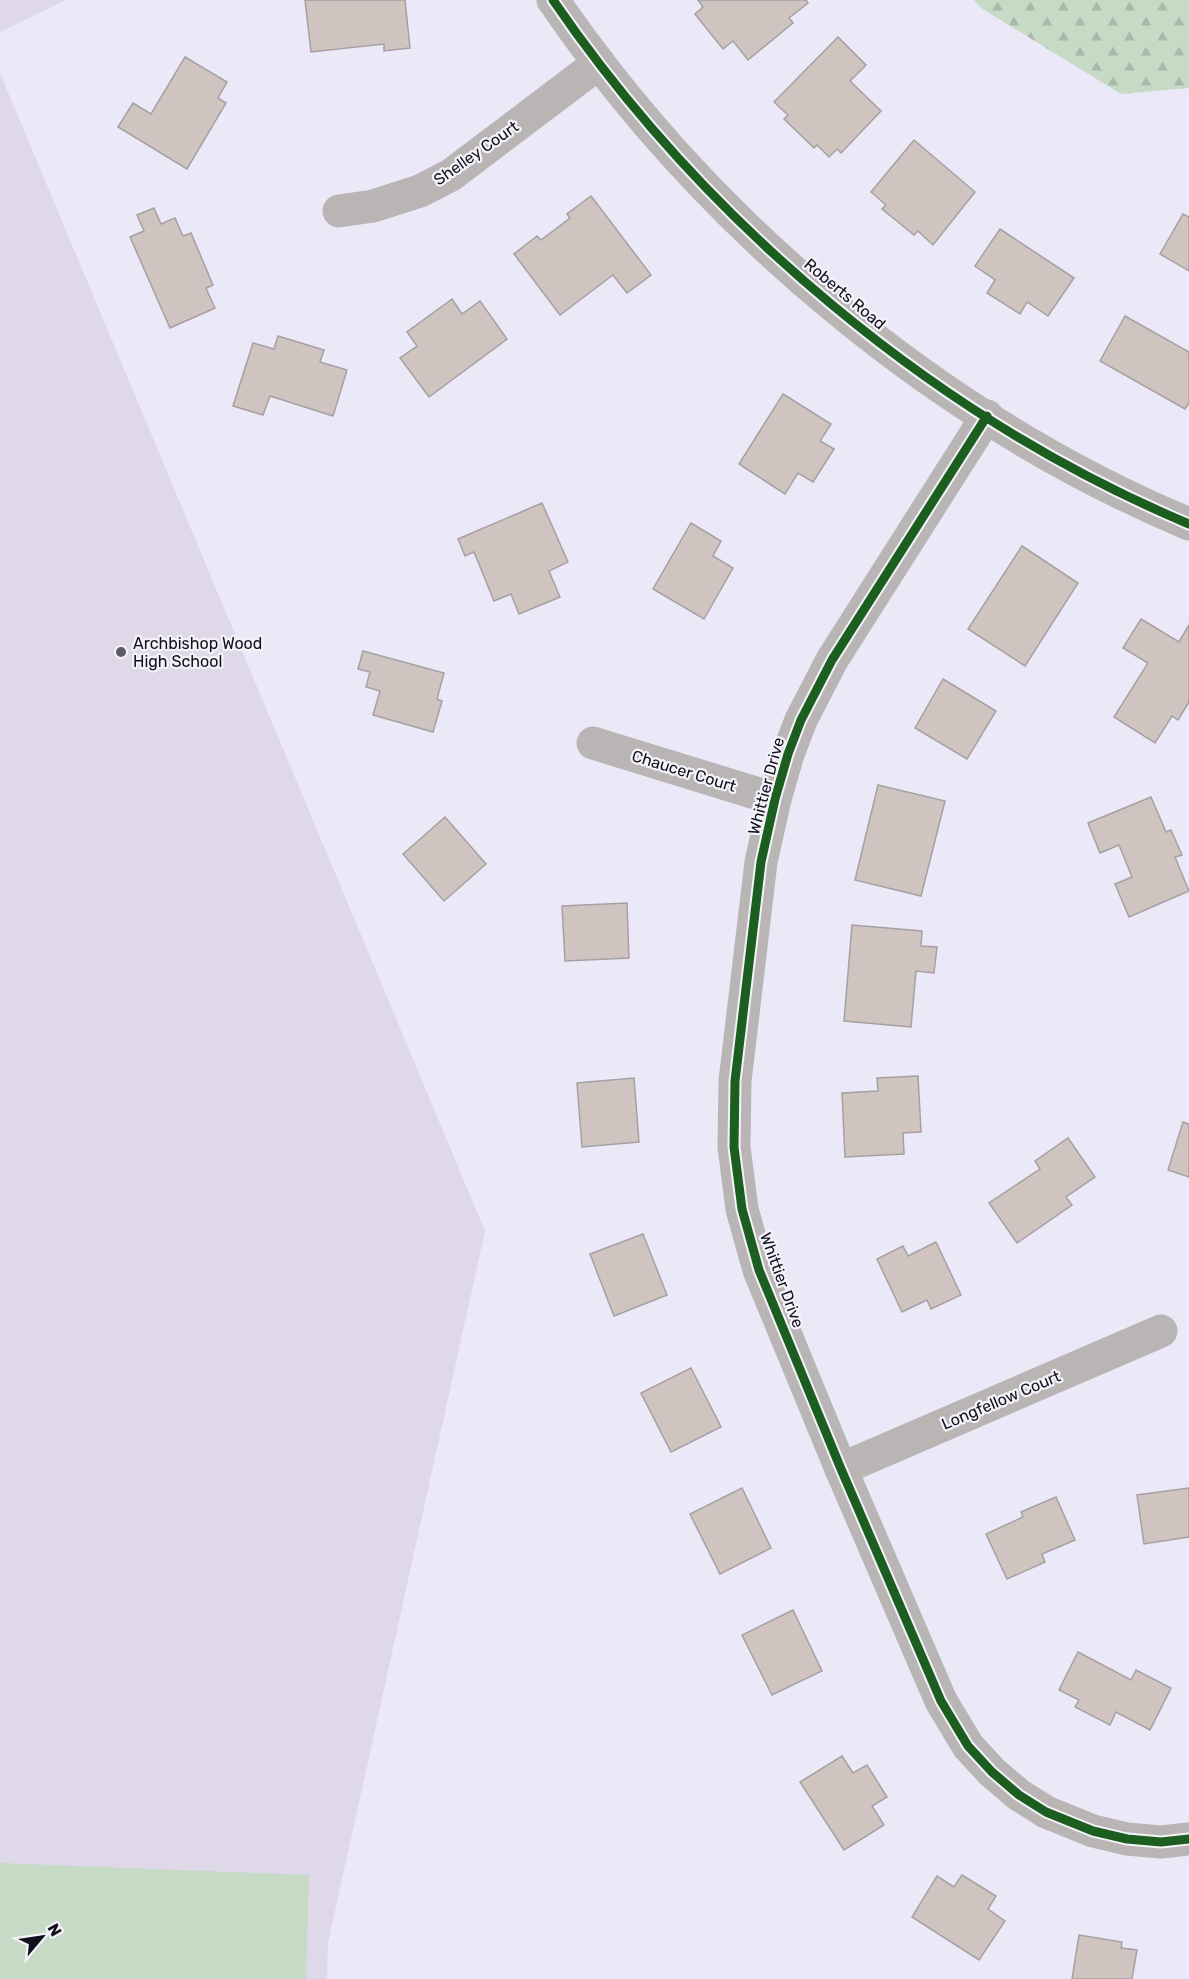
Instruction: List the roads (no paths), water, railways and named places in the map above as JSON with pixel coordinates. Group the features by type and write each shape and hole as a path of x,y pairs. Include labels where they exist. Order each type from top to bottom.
{"street":[{"name":"Roberts Road","path":"553,0 630,104 717,201 862,330 935,383 1022,438 1101,482 1189,524"},
{"name":"Shelley Court","path":"339,211 373,206 411,194 451,175 599,63"},
{"name":"Whittier Drive","path":"987,416 832,660 801,720 788,754 775,798 761,862 735,1081 734,1147 742,1209 759,1270 841,1469 941,1701 968,1746 992,1772 1019,1795 1046,1812 1093,1832 1127,1839 1161,1842 1189,1839"},
{"name":"Chaucer Court","path":"593,742 775,798"},
{"name":"Longfellow Court","path":"841,1469 1161,1331"}],"place":[{"name":"Archbishop Wood High School","path":"121,652"}]}
